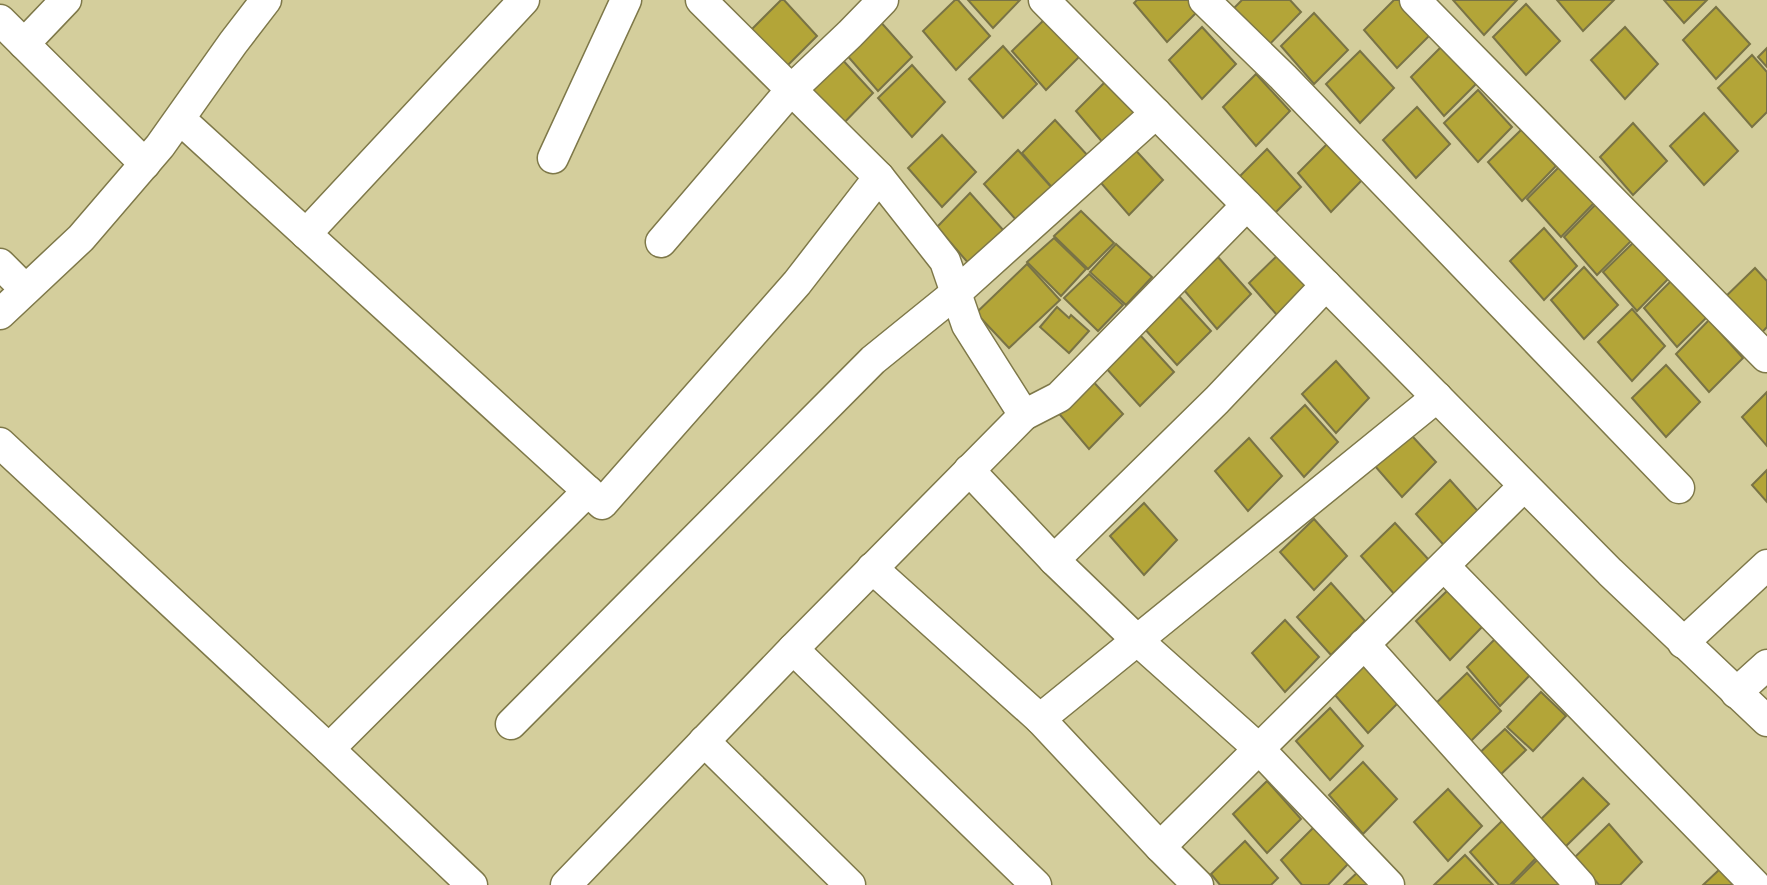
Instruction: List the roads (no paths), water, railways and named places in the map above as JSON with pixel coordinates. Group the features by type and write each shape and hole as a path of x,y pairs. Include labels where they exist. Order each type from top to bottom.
{"street":[{"path":"24,44 66,0"},
{"path":"0,314 80,238 160,146 266,0"},
{"path":"306,234 524,0"},
{"path":"553,158 626,0"},
{"path":"701,0 878,177 945,261 967,325 1024,415"},
{"path":"661,242 791,90 883,0"},
{"path":"1045,0 1610,572 1767,721"},
{"path":"1204,0 1283,77 1679,488"},
{"path":"1415,0 1766,357"},
{"path":"0,20 145,163"},
{"path":"511,724 873,360 957,292 1156,113"},
{"path":"180,118 602,504 797,283 878,177"},
{"path":"566,885 793,649 1024,415 1059,397 1247,205"},
{"path":"0,264 25,289"},
{"path":"1054,560 1217,400 1326,285"},
{"path":"1040,719 1437,397"},
{"path":"0,443 472,885"},
{"path":"969,470 1054,560 1137,640 1259,749 1389,885"},
{"path":"1160,847 1524,486"},
{"path":"329,749 588,491"},
{"path":"1683,643 1767,565"},
{"path":"1444,566 1755,885"},
{"path":"872,568 1040,719 1198,885"},
{"path":"1364,644 1580,885"},
{"path":"793,649 1035,885"},
{"path":"1736,692 1767,666"},
{"path":"704,741 850,885"}]}
